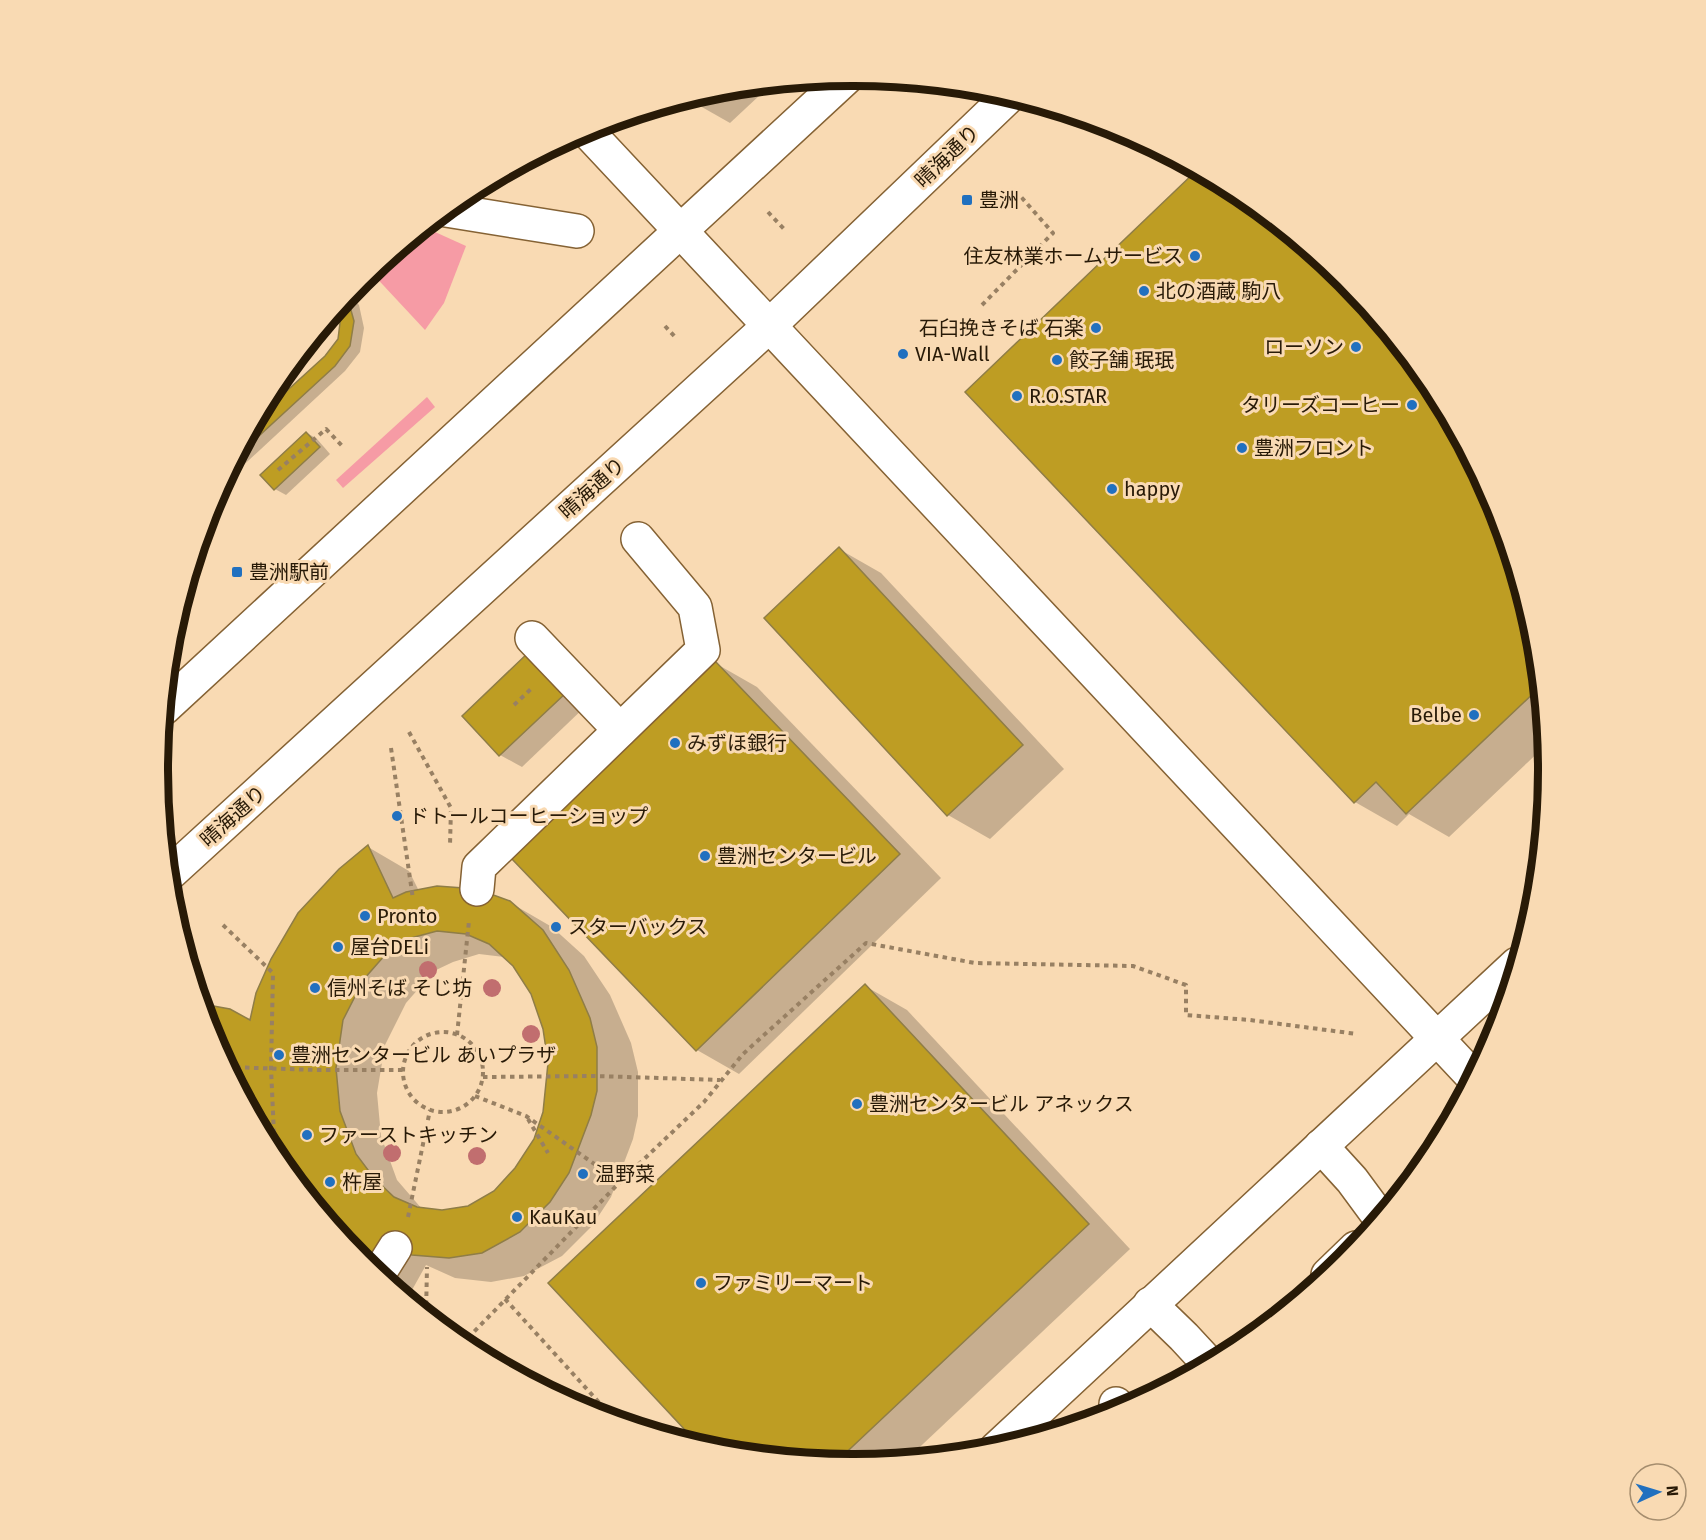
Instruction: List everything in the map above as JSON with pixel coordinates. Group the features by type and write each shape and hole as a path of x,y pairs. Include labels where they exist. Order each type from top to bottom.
{"street":[{"path":"172,700 837,86"},
{"name":"晴海通り","path":"176,868 769,326 1002,103"},
{"path":"593,137 1468,1071"},
{"path":"458,212 577,231"},
{"path":"473,902 479,867 703,650 695,607 638,539"},
{"path":"532,638 620,730"},
{"path":"1010,1436 1506,975"},
{"path":"1321,1146 1352,1180 1376,1212"},
{"path":"1150,1304 1203,1358"}],"path":[{"path":"982,305 1053,233 1014,189"},
{"path":"768,212 784,229"},
{"path":"665,326 676,338"},
{"path":"278,470 326,429 344,448"},
{"path":"409,732 451,808"},
{"path":"391,748 413,899"},
{"path":"457,1035 473,902"},
{"path":"223,925 273,973 271,1068 274,1134"},
{"path":"469,1336 620,1182 704,1102 743,1054 866,943 975,963 1133,966 1186,985 1186,1015 1250,1020 1357,1034"},
{"path":"437,1032 450,1032 462,1036 473,1044 484,1068 483,1077 475,1096 468,1104 455,1111 442,1113 417,1103 408,1092 403,1080 403,1070 407,1054 414,1044 424,1036 437,1032"},
{"path":"236,1067 403,1070"},
{"path":"483,1077 596,1076 721,1080"},
{"path":"475,1096 526,1116 620,1182"},
{"path":"393,1247 430,1110"},
{"path":"526,1116 548,1153"},
{"path":"426,1305 427,1256"},
{"path":"505,1299 603,1406"}],"shaded area":[{"path":"432,231 466,246 444,303 425,330 377,278"},
{"path":"427,397 435,407 343,488 336,480"}],"building":[{"name":"豊洲フロント","path":"1192,175 1270,227 1304,255 1368,319 1422,390 1467,467 1501,550 1524,636 1533,694 1406,814 1376,782 1354,803 965,392"},
{"path":"350,306 354,321 350,346 335,366 253,442 279,398 325,356 338,339 339,318"},
{"path":"306,432 320,447 274,490 260,475"},
{"path":"839,547 1023,745 947,816 764,618"},
{"path":"530,651 568,691 499,756 462,716"},
{"name":"豊洲センタービル","path":"715,661 900,854 696,1051 511,858"},
{"name":"豊洲センタービル あいプラザ","path":"368,845 393,898 406,892 437,886 477,889 510,901 543,930 569,970 590,1018 597,1047 597,1091 591,1115 569,1173 550,1202 520,1232 482,1253 449,1258 412,1255 395,1248 378,1262 338,1221 284,1150 239,1073 211,1006 230,1009 250,1020 256,993 271,959 298,913 339,869","holes":["437,931 466,934 489,944 513,966 531,994 543,1029 548,1063 543,1112 534,1139 515,1168 494,1191 468,1206 442,1210 417,1207 394,1197 374,1178 356,1154 340,1111 336,1068 343,1020 364,979 392,947 411,938"]},
{"name":"豊洲センタービル アネックス","path":"865,984 1089,1224 845,1454 764,1449 689,1434 548,1283"}],"place":[{"name":"豊洲","path":"967,200"},
{"name":"住友林業ホームサービス","path":"1195,256"},
{"name":"北の酒蔵 駒八","path":"1144,291"},
{"name":"石臼挽きそば 石楽","path":"1096,328"},
{"name":"ローソン","path":"1356,347"},
{"name":"VIA-Wall","path":"903,354"},
{"name":"餃子舗 珉珉","path":"1057,360"},
{"name":"R.O.STAR","path":"1017,396"},
{"name":"タリーズコーヒー","path":"1412,405"},
{"name":"豊洲フロント","path":"1242,448"},
{"name":"happy","path":"1112,489"},
{"name":"豊洲駅前","path":"237,572"},
{"name":"Belbe","path":"1474,715"},
{"name":"みずほ銀行","path":"675,743"},
{"name":"ドトールコーヒーショップ","path":"397,816"},
{"name":"豊洲センタービル","path":"705,856"},
{"name":"Pronto","path":"365,916"},
{"name":"スターバックス","path":"556,927"},
{"name":"屋台DELi","path":"338,947"},
{"name":"信州そば そじ坊","path":"315,988"},
{"name":"豊洲センタービル あいプラザ","path":"279,1055"},
{"name":"豊洲センタービル アネックス","path":"857,1104"},
{"name":"ファーストキッチン","path":"307,1135"},
{"name":"温野菜","path":"583,1174"},
{"name":"杵屋","path":"330,1182"},
{"name":"KauKau","path":"517,1217"},
{"name":"ファミリーマート","path":"701,1283"}]}
